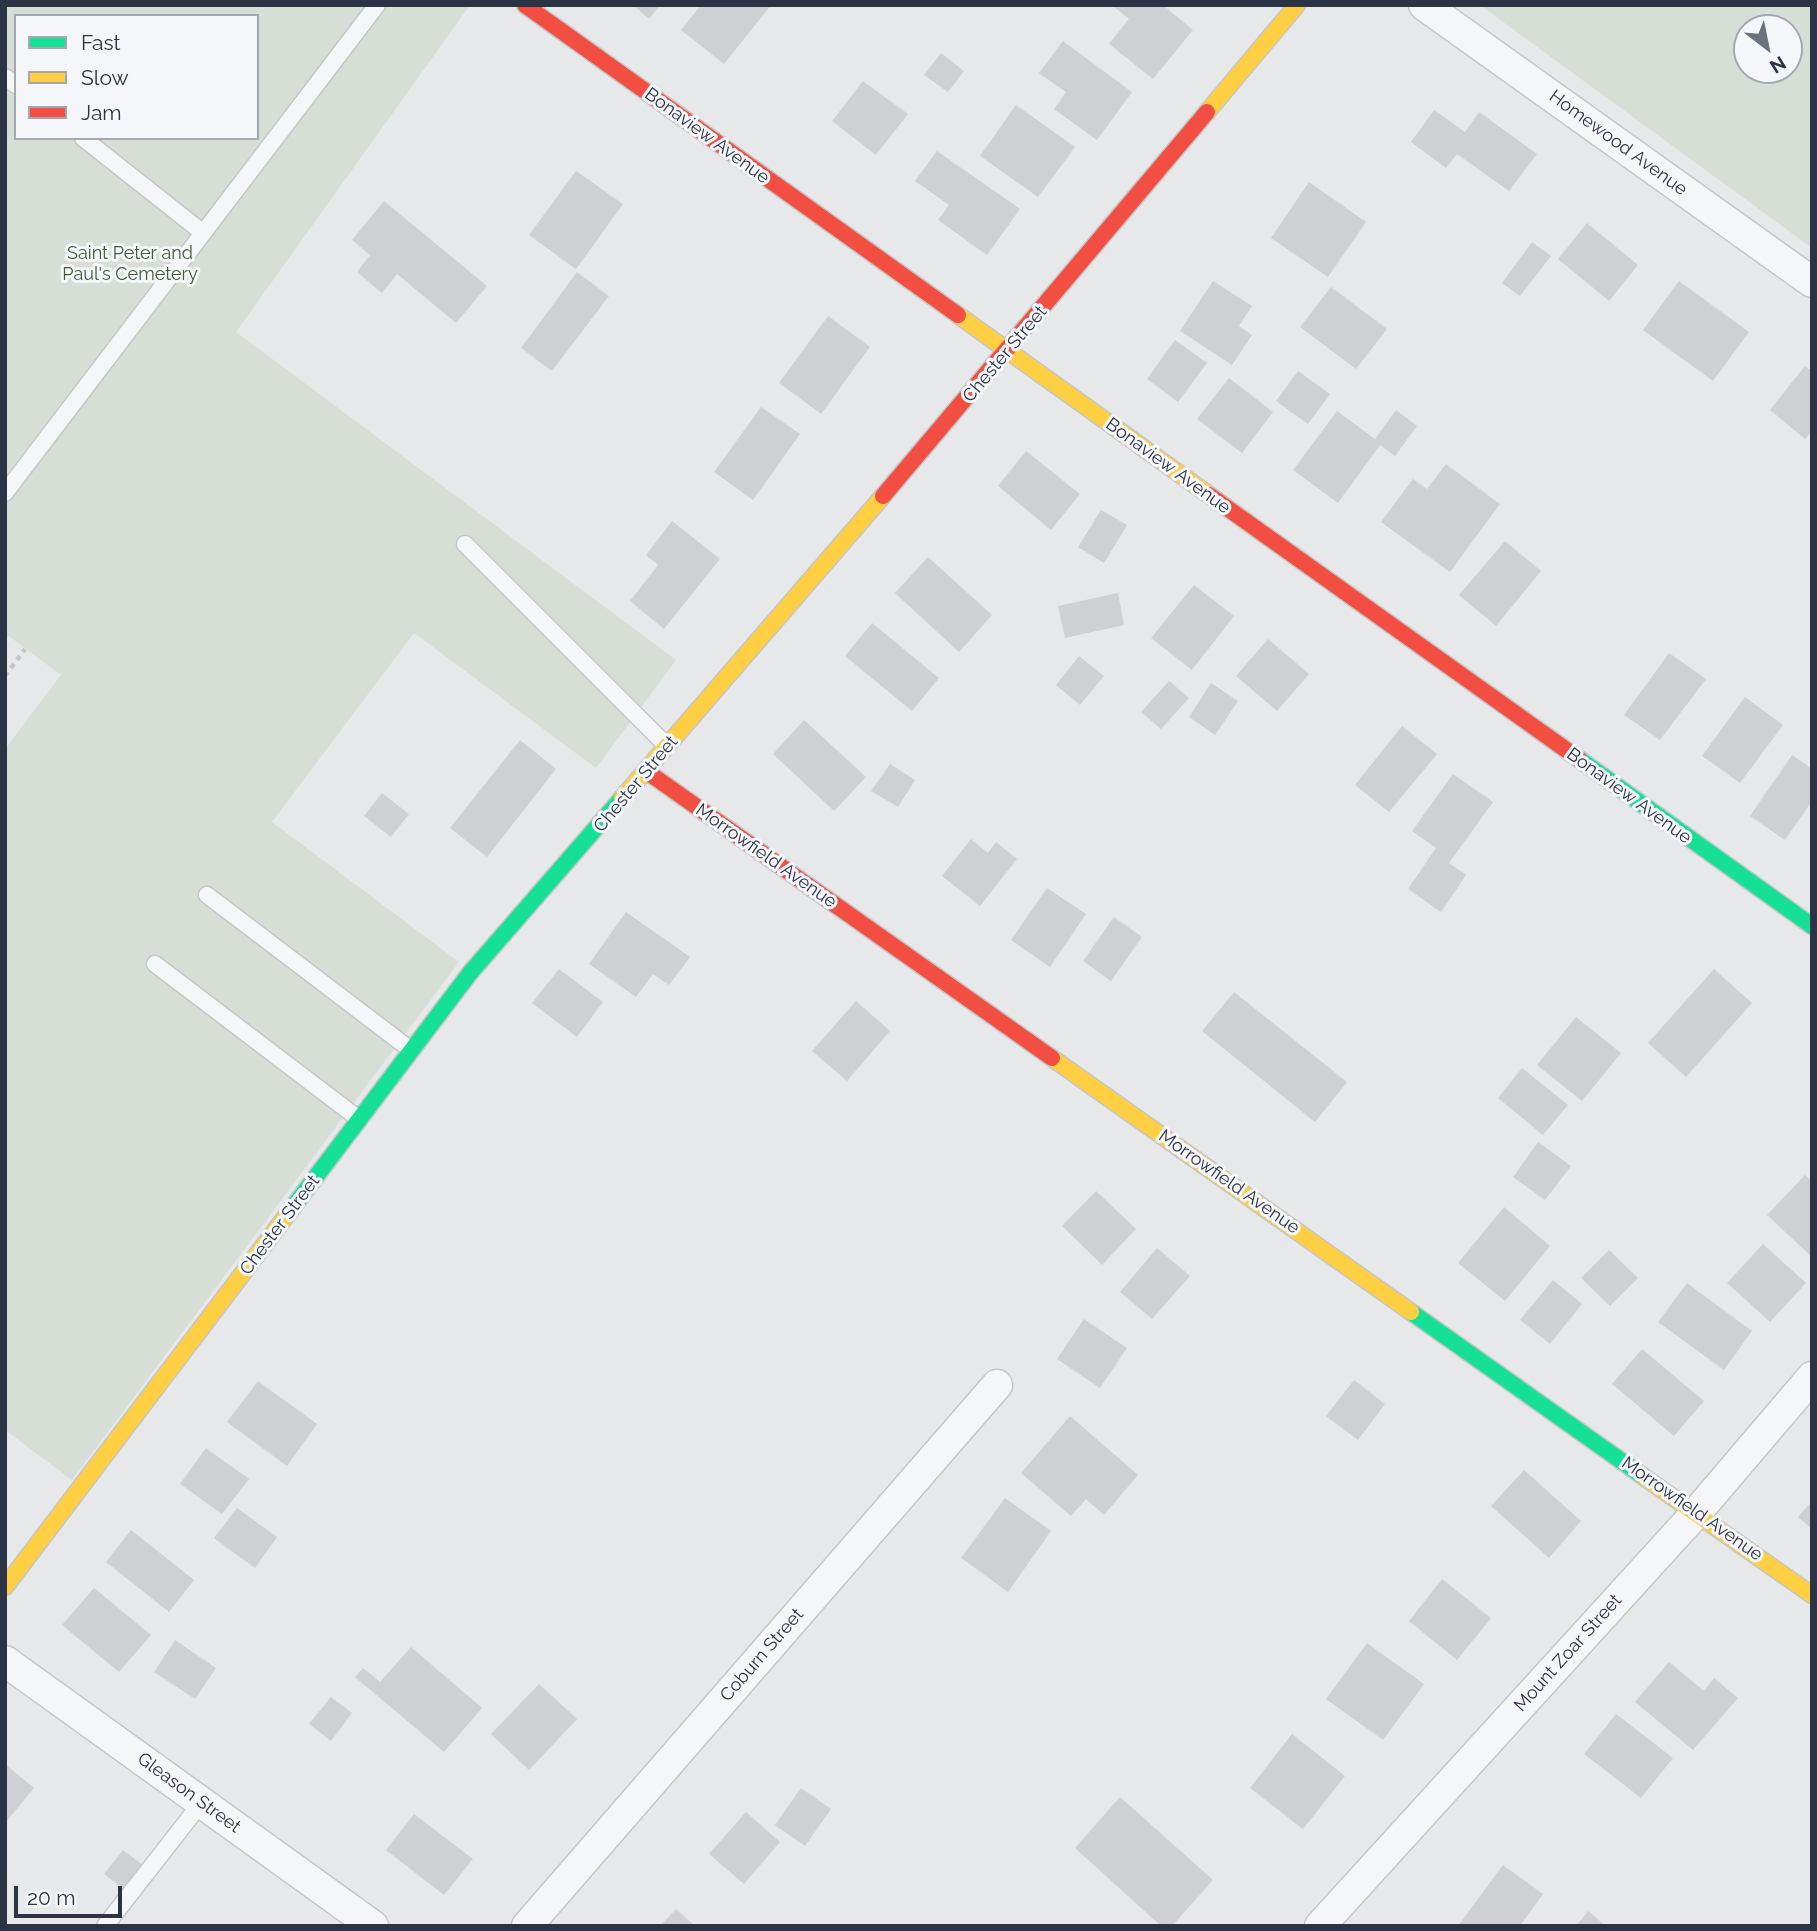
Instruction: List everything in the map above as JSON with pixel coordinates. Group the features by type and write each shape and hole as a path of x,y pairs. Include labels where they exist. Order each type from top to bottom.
{"street":[{"name":"Bonaview Avenue","path":"525,5 1812,926"},
{"name":"Chester Street","path":"5,1587 470,973 1008,351 1297,5"},
{"name":"Homewood Avenue","path":"1424,5 1812,282"},
{"name":"Morrowfield Avenue","path":"646,771 1812,1595"},
{"name":"Mount Zoar Street","path":"1320,1926 1697,1512 1812,1377"},
{"name":"Coburn Street","path":"527,1926 997,1385"},
{"name":"Gleason Street","path":"5,1661 373,1926"}],"lane":[{"path":"5,493 377,5"},
{"path":"86,140 202,232"},
{"path":"466,544 668,746"},
{"path":"206,895 411,1050"},
{"path":"155,964 359,1120"},
{"path":"105,1926 202,1802"}],"path":[{"path":"5,676 25,649"}],"green space":[{"name":"Saint Peter and Paul's Cemetery","path":"5,5 470,5 236,332 676,660 596,768 414,633 272,822 459,962 72,1480 5,1430 5,749 61,675 9,636 5,640"},
{"path":"1480,5 1812,5 1812,248"}],"building":[{"path":"633,5 660,5 649,19"},
{"path":"701,5 771,5 724,64 681,30"},
{"path":"1112,5 1163,5 1193,30 1153,79 1109,44 1129,19"},
{"path":"1063,41 1132,92 1097,140 1054,109 1066,92 1039,73"},
{"path":"941,53 964,71 948,92 924,75"},
{"path":"863,81 908,114 876,155 832,121"},
{"path":"1016,105 1075,147 1038,197 980,156"},
{"path":"1434,110 1465,132 1479,112 1537,154 1509,191 1457,154 1446,168 1411,142"},
{"path":"937,151 1020,209 987,255 938,220 949,205 915,181"},
{"path":"576,171 623,204 576,269 529,235"},
{"path":"1309,182 1366,222 1328,277 1271,238"},
{"path":"384,201 487,286 456,323 397,274 382,293 357,272 370,255 352,240"},
{"path":"1587,223 1638,265 1609,301 1558,259"},
{"path":"1532,242 1551,256 1520,296 1502,283"},
{"path":"577,272 609,296 552,371 521,348"},
{"path":"1213,281 1252,306 1239,326 1252,335 1232,365 1180,331"},
{"path":"1679,281 1749,332 1713,381 1643,330"},
{"path":"1331,287 1387,329 1356,369 1300,327"},
{"path":"828,316 870,347 821,414 779,383"},
{"path":"1175,340 1207,363 1178,402 1147,379"},
{"path":"1805,366 1812,371 1812,431 1805,439 1770,410"},
{"path":"1298,371 1330,394 1308,424 1276,401"},
{"path":"1229,378 1273,412 1242,453 1197,419"},
{"path":"761,407 800,434 753,500 714,472"},
{"path":"1396,410 1417,426 1395,456 1380,445 1338,503 1293,470 1337,411 1375,439"},
{"path":"1026,451 1080,494 1051,530 998,486"},
{"path":"1446,464 1500,504 1450,572 1381,522 1413,479 1427,489"},
{"path":"1101,510 1127,525 1104,563 1078,547"},
{"path":"672,521 720,559 664,629 630,601 658,565 646,555"},
{"path":"1505,541 1541,571 1496,626 1459,595"},
{"path":"928,557 992,615 959,652 895,593"},
{"path":"1194,585 1234,616 1192,670 1151,638"},
{"path":"1118,593 1124,625 1065,638 1058,606"},
{"path":"872,623 939,678 912,711 845,656"},
{"path":"1268,639 1309,674 1277,711 1236,676"},
{"path":"1669,653 1706,679 1660,740 1624,715"},
{"path":"1079,656 1104,676 1080,705 1056,685"},
{"path":"1169,681 1189,698 1161,729 1141,712"},
{"path":"1211,683 1238,701 1215,735 1189,717"},
{"path":"1745,697 1783,725 1740,783 1702,756"},
{"path":"804,720 866,777 834,811 773,754"},
{"path":"1402,726 1437,754 1389,812 1355,785"},
{"path":"520,740 556,769 487,857 450,828"},
{"path":"1792,755 1812,769 1812,801 1785,840 1750,816"},
{"path":"890,764 915,780 898,807 871,791"},
{"path":"1453,774 1493,802 1449,863 1466,875 1441,912 1408,889 1436,848 1412,831"},
{"path":"382,793 409,814 391,837 364,816"},
{"path":"971,839 988,853 996,842 1017,859 980,906 942,876"},
{"path":"1047,888 1086,914 1050,967 1011,940"},
{"path":"626,912 690,957 669,985 653,974 636,997 589,964"},
{"path":"1114,917 1142,937 1111,981 1083,961"},
{"path":"559,969 603,1002 577,1037 532,1003"},
{"path":"1714,969 1752,1003 1686,1077 1648,1043"},
{"path":"1234,992 1347,1082 1315,1122 1202,1031"},
{"path":"856,1001 890,1031 847,1081 812,1051"},
{"path":"1576,1017 1621,1053 1582,1101 1537,1065"},
{"path":"1522,1068 1568,1105 1543,1135 1498,1098"},
{"path":"1538,1142 1571,1166 1545,1200 1513,1177"},
{"path":"1805,1175 1812,1181 1812,1257 1767,1215"},
{"path":"1096,1191 1136,1229 1102,1265 1062,1226"},
{"path":"1504,1207 1550,1246 1505,1301 1458,1263"},
{"path":"1763,1244 1806,1283 1770,1322 1727,1283"},
{"path":"1157,1248 1190,1276 1152,1319 1120,1292"},
{"path":"1609,1250 1638,1278 1610,1306 1581,1278"},
{"path":"1553,1280 1582,1304 1550,1344 1520,1320"},
{"path":"1687,1283 1752,1331 1724,1370 1658,1322"},
{"path":"1084,1319 1127,1348 1100,1388 1057,1359"},
{"path":"1642,1349 1704,1401 1674,1436 1612,1384"},
{"path":"1354,1380 1385,1404 1358,1440 1326,1416"},
{"path":"258,1381 317,1424 287,1466 227,1422"},
{"path":"1070,1416 1138,1475 1104,1515 1086,1499 1071,1516 1021,1473"},
{"path":"206,1448 249,1479 222,1514 180,1484"},
{"path":"1524,1470 1581,1521 1549,1558 1491,1506"},
{"path":"1005,1498 1051,1531 1008,1592 961,1558"},
{"path":"1812,1501 1812,1529 1798,1517"},
{"path":"237,1508 277,1537 255,1568 214,1538"},
{"path":"131,1530 194,1580 169,1612 106,1562"},
{"path":"1442,1579 1491,1618 1457,1660 1409,1621"},
{"path":"94,1588 151,1635 119,1672 62,1625"},
{"path":"175,1640 216,1668 195,1699 154,1672"},
{"path":"1367,1643 1424,1684 1383,1740 1326,1699"},
{"path":"411,1647 482,1708 444,1752 355,1677 363,1668 380,1682"},
{"path":"1669,1662 1704,1691 1714,1678 1738,1698 1693,1750 1635,1702"},
{"path":"539,1684 577,1719 529,1770 491,1734"},
{"path":"331,1697 352,1713 331,1741 309,1724"},
{"path":"1616,1714 1673,1758 1641,1798 1584,1754"},
{"path":"1292,1734 1345,1776 1303,1829 1250,1788"},
{"path":"5,1764 34,1788 5,1823"},
{"path":"801,1788 831,1809 805,1846 775,1825"},
{"path":"1120,1797 1213,1880 1172,1926 1161,1926 1075,1848"},
{"path":"746,1812 780,1842 744,1884 709,1854"},
{"path":"414,1814 473,1859 444,1895 386,1850"},
{"path":"123,1850 147,1868 128,1892 104,1874"},
{"path":"1503,1865 1543,1894 1520,1926 1458,1926"},
{"path":"676,1909 695,1926 660,1926"},
{"path":"1588,1911 1606,1926 1576,1926"}],"traffic: fast":[{"path":"1579,759 1812,926"},
{"path":"293,1207 470,973 622,798"},
{"path":"1411,1312 1644,1477"}],"traffic: slow":[{"path":"1207,112 1297,5"},
{"path":"958,315 1209,495"},
{"path":"622,798 883,496"},
{"path":"1052,1058 1411,1312"},
{"path":"5,1587 293,1207"},
{"path":"1644,1477 1812,1595"}],"traffic: jam":[{"path":"525,5 958,315"},
{"path":"883,496 1207,112"},
{"path":"1209,495 1579,759"},
{"path":"646,771 1052,1058"}]}
